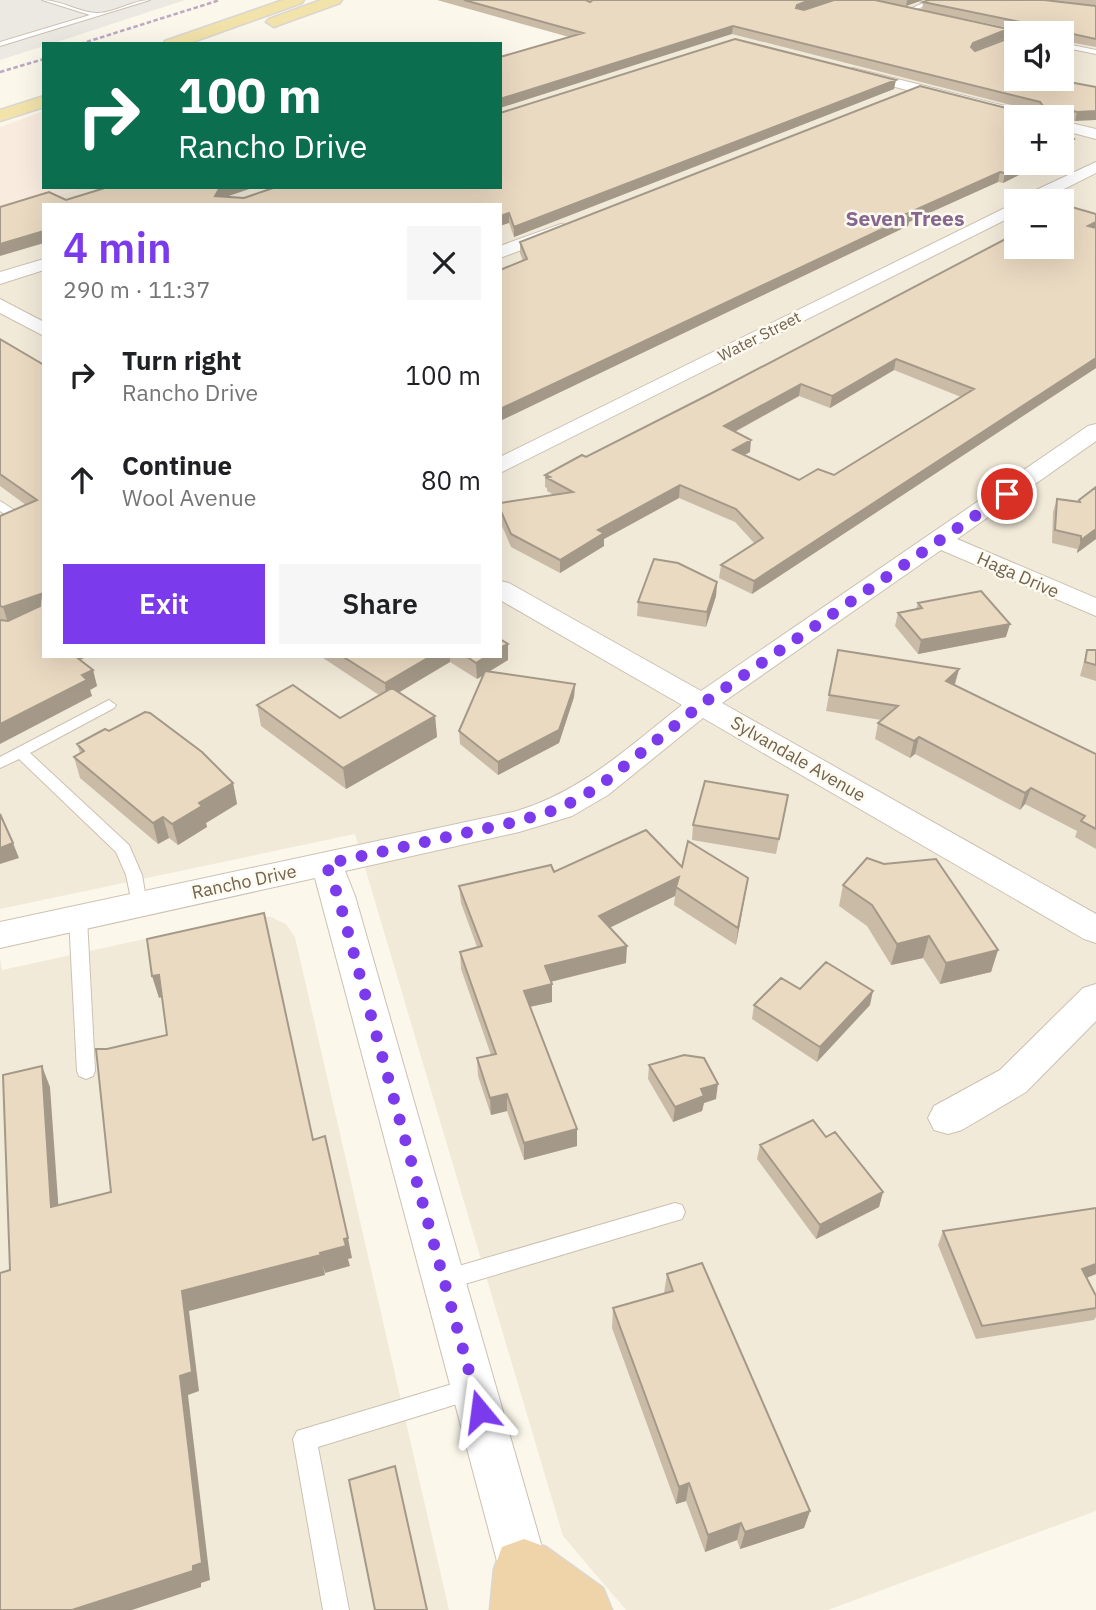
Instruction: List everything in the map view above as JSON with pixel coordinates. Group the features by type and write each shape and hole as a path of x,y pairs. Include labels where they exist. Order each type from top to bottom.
{"highway":[{"path":"526,1596 581,1610"}],"main road":[{"path":"176,42 298,0"},
{"path":"220,42 335,0"},
{"path":"0,100 42,87"},
{"path":"0,116 42,102"}],"street":[{"path":"838,68 1004,110"},
{"path":"891,98 917,88"},
{"path":"1074,128 1096,134"},
{"path":"1051,189 1096,167"},
{"name":"Water Street","path":"502,465 1004,213"},
{"path":"502,252 579,222"},
{"path":"0,278 42,265"},
{"path":"0,305 42,329"},
{"name":"Rancho Drive","path":"0,934 519,821 561,808 597,788 702,704 1096,431"},
{"name":"Haga Drive","path":"940,541 1096,608"},
{"name":"Sylvandale Avenue","path":"502,590 1096,930"},
{"path":"326,864 338,896 442,1281 474,1389 526,1596"},
{"path":"948,1118 1013,1081 1096,998"}],"lane":[{"path":"45,0 97,15"},
{"path":"1,44 148,0"},
{"path":"905,12 937,0"},
{"path":"894,9 916,14"},
{"path":"976,27 1004,34"},
{"path":"1074,47 1096,52"},
{"path":"0,505 18,518 0,525"},
{"path":"0,763 109,705"},
{"path":"20,752 122,849 135,876 139,904"},
{"path":"78,918 86,1071"},
{"path":"442,1281 675,1212"},
{"path":"336,1610 305,1439 474,1389"}],"shaded area":[{"path":"0,0 185,0 57,42 42,42 42,47 0,60"},
{"path":"715,0 1096,0 1096,1511 828,1610 626,1610 563,1536 355,834 0,909 0,213 79,189 502,189 502,65"},
{"path":"42,112 42,189 79,189 0,213 0,127"},
{"path":"250,916 271,917 286,924 295,937 449,1610 0,1610 0,958 2,970"}],"building":[{"path":"464,0 810,0 797,5 796,8 804,10 834,0 875,0 1004,28 1004,31 973,43 971,47 975,51 1004,40 1004,91 1074,91 1074,83 1096,87 1096,111 1074,111 1074,105 1042,105 1040,102 733,26 502,98 502,56 583,33"},
{"path":"1044,0 1096,6 1096,39 1074,34 1074,21 1015,21 923,2"},
{"path":"735,39 896,80 514,227 509,213 502,215 502,203 42,203 42,232 0,244 0,207 49,192 66,200 102,189 219,189 215,196 244,198 270,189 502,189 502,112"},
{"path":"920,86 1004,107 1004,173 1000,172 906,214 910,216 502,408 502,269 527,259 520,242"},
{"path":"1074,208 1096,214 1096,222 1088,226 1096,228 1096,358 754,581 721,565 763,538 736,509 680,485 598,530 604,533 560,560 511,534 502,514 502,503 573,492 545,475 712,393 1004,240 1004,259 1074,259","holes":["896,359 974,389 834,475 818,469 799,480 733,450 751,440 724,426 801,384 832,396"]},
{"path":"0,339 42,364 42,658 78,658 93,670 82,675 87,680 0,724 0,620 8,621 40,606 41,594 0,606 0,516 37,500 0,474"},
{"path":"1096,487 1096,529 1081,540 1081,536 1055,530 1057,499 1080,502 1079,500"},
{"path":"654,559 678,563 717,582 707,612 638,602"},
{"path":"981,591 1010,624 921,640 898,613 922,608 918,603"},
{"path":"838,650 959,669 946,681 1096,754 1096,829 1081,821 1085,816 1031,788 1025,793 919,737 914,741 878,723 898,706 829,695"},
{"path":"1087,650 1096,650 1096,665 1085,662"},
{"path":"345,658 428,658 385,683"},
{"path":"469,658 484,658 476,663"},
{"path":"485,671 575,684 559,730 498,762 459,731"},
{"path":"293,685 340,718 392,688 435,716 343,768 257,705"},
{"path":"145,712 202,752 233,783 199,803 202,806 172,824 163,817 153,823 74,757 84,751 77,744"},
{"path":"705,781 788,795 779,839 693,825"},
{"path":"0,814 13,843 0,848"},
{"path":"646,830 682,867 688,841 748,878 738,928 676,887 679,877 599,916 627,946 545,966 552,984 524,991 577,1129 524,1143 507,1094 490,1098 477,1058 496,1054 460,952 482,946 459,886 551,865 554,872"},
{"path":"867,858 884,864 936,859 998,950 946,963 929,936 897,944 872,905 843,885"},
{"path":"264,913 313,1140 325,1136 348,1238 344,1239 346,1246 182,1291 192,1372 180,1376 202,1563 193,1566 193,1571 72,1610 0,1610 0,1273 10,1270 3,1075 42,1066 51,1207 111,1192 96,1049 107,1049 167,1035 159,975 152,976 147,939"},
{"path":"826,962 873,991 820,1047 754,1005 781,978 800,989"},
{"path":"684,1055 704,1058 718,1084 701,1089 704,1096 675,1107 649,1065"},
{"path":"813,1120 826,1137 835,1132 883,1192 820,1225 760,1145"},
{"path":"1096,1208 1096,1264 1082,1269 1096,1296 1096,1308 982,1326 943,1231"},
{"path":"702,1263 810,1511 745,1532 741,1523 708,1535 689,1483 679,1487 613,1308 673,1291 667,1274"},
{"path":"395,1466 427,1610 375,1610 349,1480"}],"railway":[{"path":"86,42 220,0"},
{"path":"0,72 42,60"}],"district":[{"name":"Seven Trees","path":"905,219"}],"route":[{"path":"480,1411 338,896 326,864 519,821 561,808 597,788 702,704 1007,494"}]}
